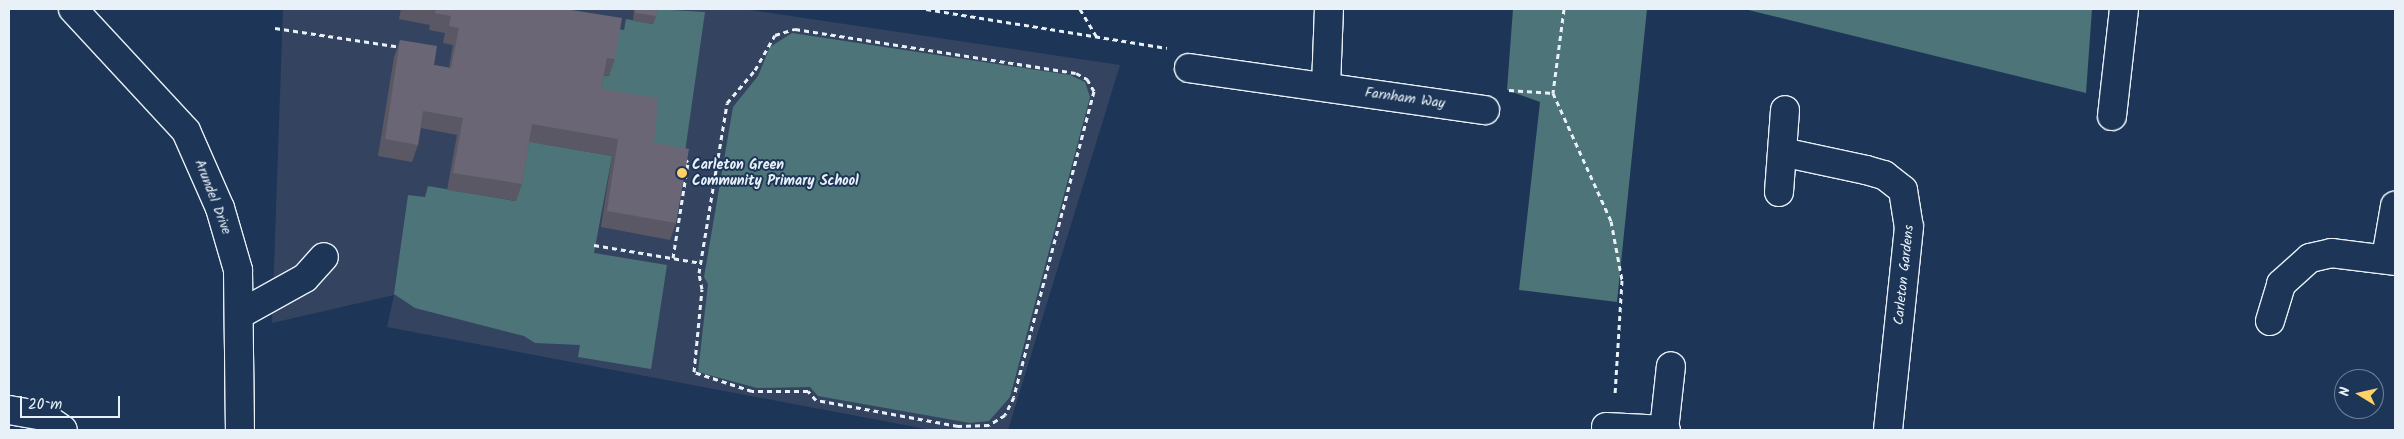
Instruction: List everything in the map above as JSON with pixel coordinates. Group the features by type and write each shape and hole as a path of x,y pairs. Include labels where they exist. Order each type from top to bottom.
{"street":[{"name":"Arundel Drive","path":"73,9 186,131 220,208 238,270 242,314 240,430"},
{"path":"1326,86 1329,9"},
{"path":"2112,116 2124,9"},
{"name":"Farnham Way","path":"1189,68 1485,110"},
{"path":"1779,192 1784,110"},
{"name":"Carleton Gardens","path":"1782,152 1866,170 1884,176 1903,190 1909,227 1888,430"},
{"path":"2270,322 2281,284 2310,258 2331,253 2391,259 2395,206"},
{"path":"242,314 305,278 324,257"},
{"path":"1610,427 1665,430 1671,366"},
{"path":"9,410 43,416 63,430"}],"path":[{"path":"926,9 1179,50 1189,68"},
{"path":"1080,9 1097,38"},
{"path":"1564,9 1553,94 1611,221 1622,280 1610,427"},
{"path":"275,28 410,49"},
{"path":"784,31 1076,73 1088,79 1094,91 1014,397 1005,415 989,425 958,426 816,400 808,391 771,394 703,378 694,372 692,364 702,289 701,263 727,103 755,70 767,44 784,31"},
{"path":"672,258 688,162 684,157"},
{"path":"594,245 701,263"}],"shaded area":[{"name":"Carleton Green Community Primary School","path":"283,9 743,9 1120,65 1008,430 931,430 387,327 394,295 272,323"}],"green space":[{"path":"655,9 705,12 683,166 595,106 600,75 609,76 617,29 624,30 626,19 653,24"},
{"path":"1513,9 1647,9 1617,302 1519,290 1540,102 1507,90"},
{"path":"1744,9 2092,9 2086,93"},
{"path":"792,33 1070,75 1085,82 1090,97 1010,397 989,421 970,423 818,396 810,387 757,388 698,372 708,284 704,277 733,107 758,76 770,47"},
{"path":"526,141 612,156 594,253 667,265 651,369 578,357 580,345 535,343 524,336 415,308 394,294 408,195 425,197 428,186 516,201"}],"building":[{"path":"436,9 565,9 622,18 615,59 607,58 601,89 658,98 654,143 689,149 676,223 607,211 618,139 532,124 522,184 453,173 463,118 423,111 418,145 385,139 400,40 437,46 434,65 451,68 459,28 449,26 451,16 435,13"},
{"path":"636,9 657,9 656,16 635,13"}],"place":[{"name":"Carleton Green Community Primary School","path":"682,173"}]}
